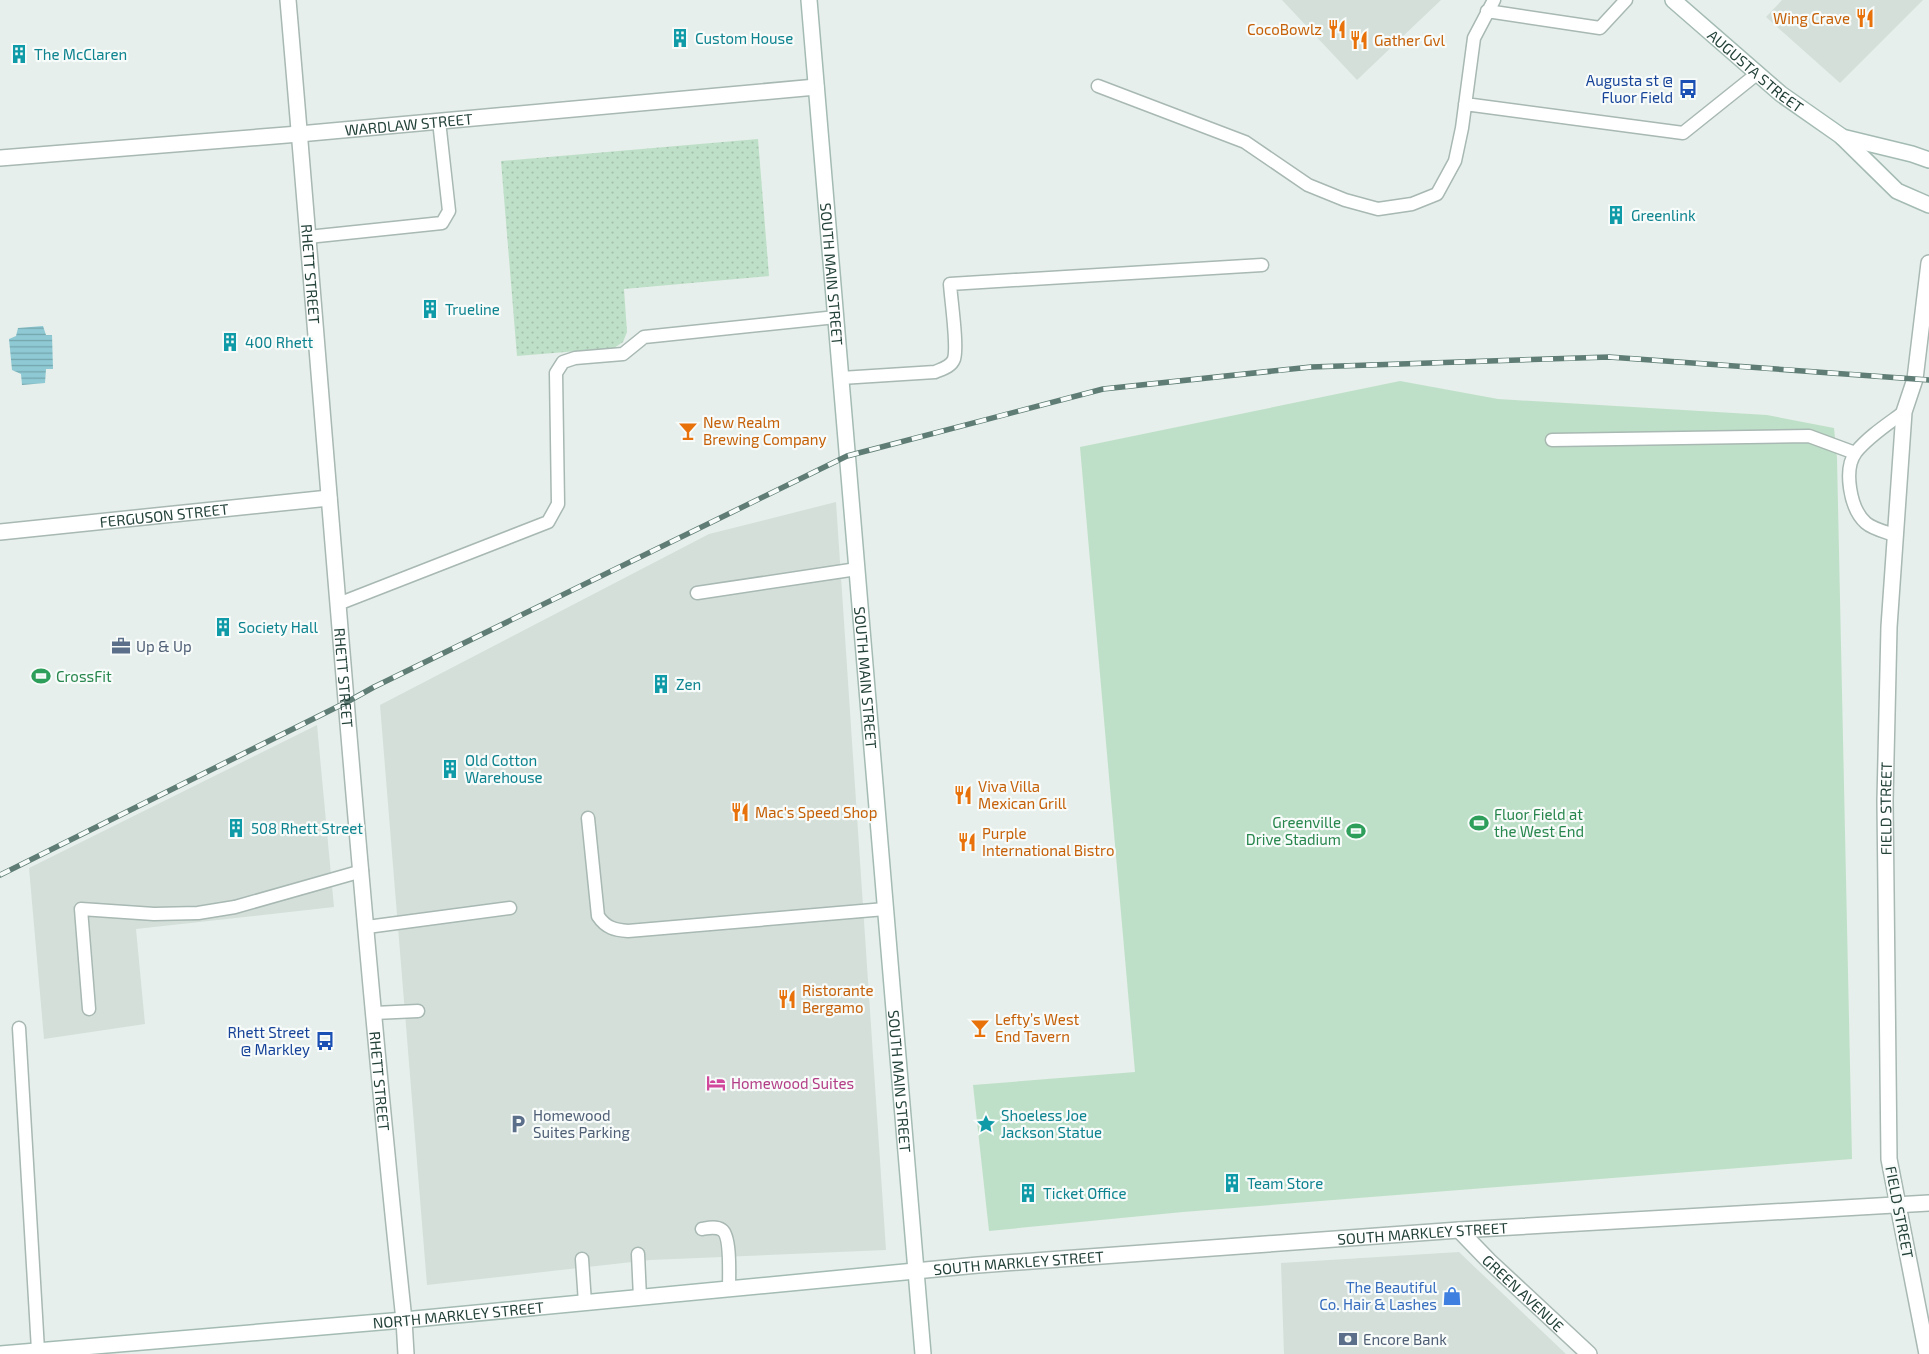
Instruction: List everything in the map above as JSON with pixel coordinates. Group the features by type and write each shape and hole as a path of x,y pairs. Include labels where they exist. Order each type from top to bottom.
{"street":[{"name":"RHETT STREET","path":"288,0 338,604 406,1354"},
{"name":"SOUTH MAIN STREET","path":"809,0 923,1354"},
{"name":"AUGUSTA STREET","path":"1673,0 1781,94 1841,136 1898,191 1929,205"},
{"name":"WARDLAW STREET","path":"0,158 300,134 816,88"},
{"name":"AUGUSTA STREET","path":"1841,136 1929,160"},
{"name":"FIELD STREET","path":"1927,1354 1889,1159 1885,801 1889,627 1904,412 1915,379 1929,263"},
{"name":"FERGUSON STREET","path":"0,532 329,498"},
{"name":"SOUTH MARKLEY STREET","path":"916,1271 1459,1230 1899,1204 1929,1204"},
{"name":"GREEN AVENUE","path":"1459,1230 1589,1354"},
{"name":"NORTH MARKLEY STREET","path":"0,1354 404,1320 916,1271"}],"lane":[{"path":"1098,86 1245,142 1308,185 1345,200 1378,209 1412,204 1437,194 1455,161 1462,128 1474,38 1491,5 1600,28 1626,0"},
{"path":"1465,104 1683,133 1758,73"},
{"path":"308,237 442,224 449,211 440,121"},
{"path":"841,378 935,372 946,368 954,360 955,346 950,284 1262,265"},
{"path":"338,604 548,522 558,504 556,373 563,362 575,358 623,354 644,337 836,317"},
{"path":"1894,535 1866,524 1854,509 1848,476 1855,453 1874,434 1904,412"},
{"path":"1552,440 1809,436 1855,453"},
{"path":"697,593 857,569"},
{"path":"588,818 598,916 604,924 615,930 628,931 885,909"},
{"path":"89,1009 80,910 154,914 198,913 235,907 362,871"},
{"path":"367,928 510,908"},
{"path":"374,1014 418,1011"},
{"path":"19,1028 38,1350"},
{"path":"702,1228 723,1230 727,1238 729,1289"},
{"path":"638,1254 640,1298"},
{"path":"582,1259 585,1303"}],"shaded area":[{"name":"Gather Gvl","path":"1282,0 1441,0 1357,80"},
{"path":"1782,0 1923,0 1840,83 1766,17"},
{"path":"836,502 886,1250 650,1260 427,1285 380,705 709,534"},
{"path":"317,725 334,907 136,929 145,1024 44,1039 29,868"},
{"path":"1459,1252 1566,1354 1284,1354 1281,1263"}],"green space":[{"path":"758,139 769,276 624,289 627,332 623,342 614,348 517,356 501,161"},
{"name":"Fluor Field at the West End","path":"1400,381 1498,399 1767,415 1834,428 1837,458 1852,1159 1183,1212 989,1231 973,1085 1135,1072 1080,447"}],"water":[{"path":"43,326 46,335 52,335 53,369 46,369 45,383 22,385 21,374 12,370 9,339 16,336 18,328"}],"railway":[{"path":"0,875 374,687 847,456 1103,389 1311,367 1609,357 1929,380"}],"place":[{"name":"Wing Crave","path":"1865,18"},
{"name":"CocoBowlz","path":"1337,29"},
{"name":"Custom House","path":"680,38"},
{"name":"Gather Gvl","path":"1359,40"},
{"name":"The McClaren","path":"19,54"},
{"name":"Augusta st @ Fluor Field","path":"1688,89"},
{"name":"Greenlink","path":"1616,215"},
{"name":"Trueline","path":"430,309"},
{"name":"400 Rhett","path":"230,342"},
{"name":"New Realm Brewing Company","path":"688,431"},
{"name":"Society Hall","path":"223,627"},
{"name":"Up & Up","path":"121,646"},
{"name":"CrossFit","path":"41,676"},
{"name":"Zen","path":"661,684"},
{"name":"Old Cotton Warehouse","path":"450,769"},
{"name":"Viva Villa Mexican Grill","path":"963,795"},
{"name":"Mac's Speed Shop","path":"740,812"},
{"name":"Fluor Field at the West End","path":"1479,823"},
{"name":"508 Rhett Street","path":"236,828"},
{"name":"Greenville Drive Stadium","path":"1356,831"},
{"name":"Purple International Bistro","path":"967,842"},
{"name":"Ristorante Bergamo","path":"787,999"},
{"name":"Lefty’s West End Tavern","path":"980,1028"},
{"name":"Rhett Street @ Markley","path":"325,1041"},
{"name":"Homewood Suites","path":"716,1083"},
{"name":"Homewood Suites Parking","path":"518,1124"},
{"name":"Shoeless Joe Jackson Statue","path":"986,1124"},
{"name":"Team Store","path":"1232,1183"},
{"name":"Ticket Office","path":"1028,1193"},
{"name":"The Beautiful Co. Hair & Lashes","path":"1452,1296"},
{"name":"Encore Bank","path":"1348,1339"}]}
